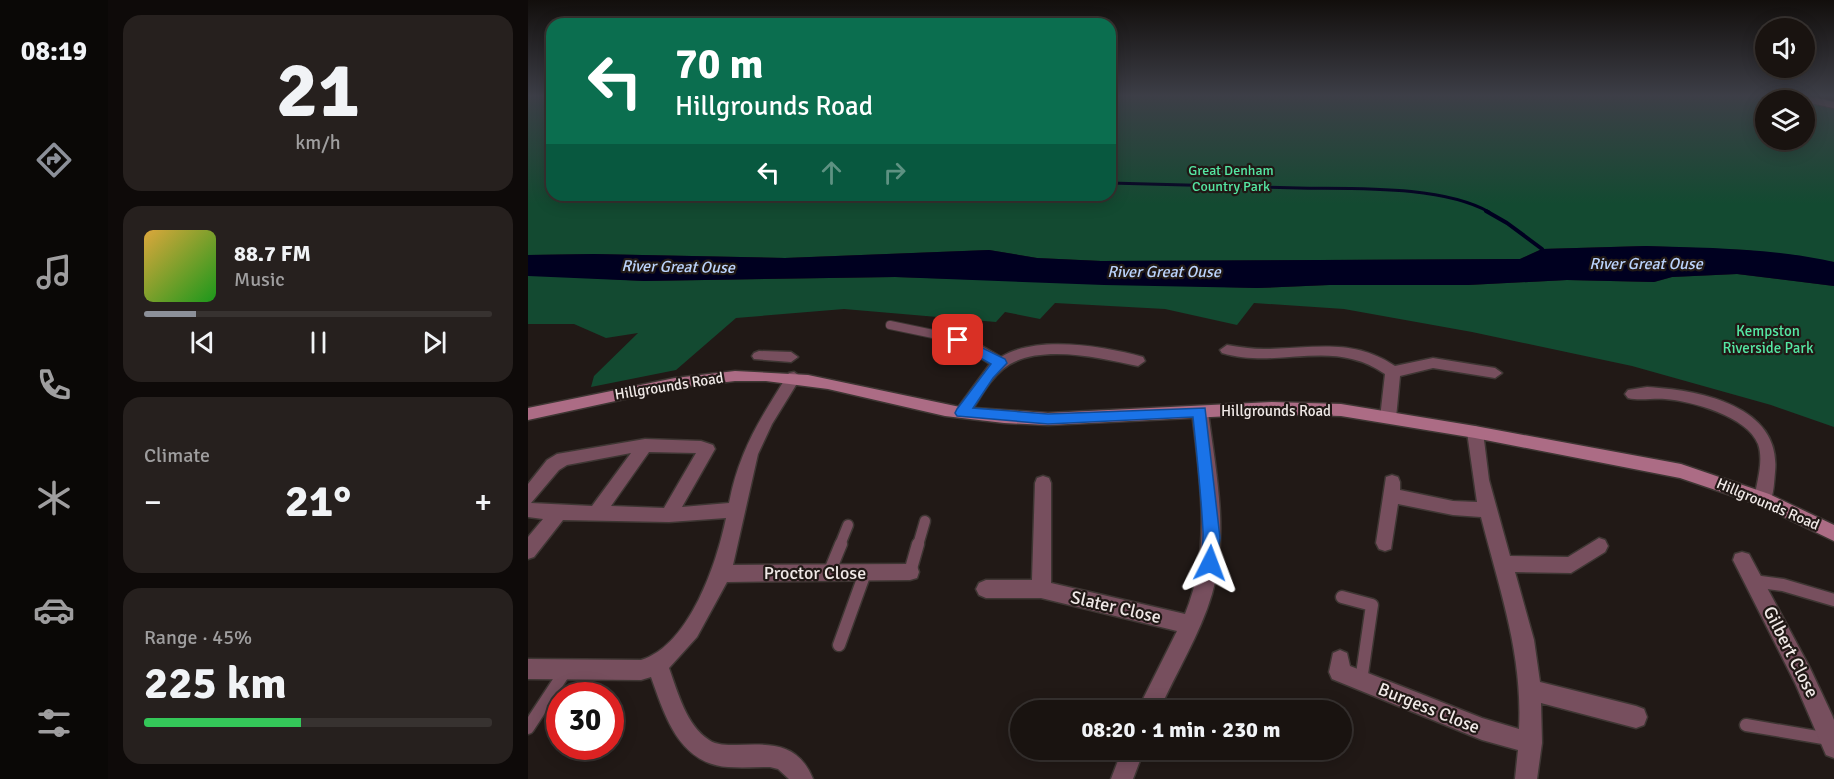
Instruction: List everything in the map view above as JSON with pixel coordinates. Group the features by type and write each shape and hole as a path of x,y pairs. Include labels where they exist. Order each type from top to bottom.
{"street":[{"path":"942,338 970,345 1000,363"},
{"path":"1236,349 1270,354 1330,349 1348,351 1380,361 1393,372"},
{"path":"962,413 988,375 1000,363 1017,355 1075,350 1132,356"},
{"path":"759,356 783,356 764,376"},
{"path":"1393,372 1433,363 1476,365 1495,373"},
{"path":"1388,418 1393,372"},
{"name":"Hillgrounds Road","path":"528,414 683,380 764,376 794,377 840,384 962,413 1048,419 1304,408 1341,410 1475,432 1681,471 1763,499 1834,533"},
{"path":"528,669 641,670 657,664 687,635 720,574 728,551 746,465 755,440 794,377"},
{"path":"1633,394 1648,391 1668,392 1743,418 1763,438 1768,452 1763,499"},
{"path":"1154,700 1191,625 1203,594 1210,563 1212,538 1200,412"},
{"path":"1475,432 1476,459 1487,510 1520,622 1532,690 1531,743 1526,779"},
{"path":"528,497 553,465 563,459 645,445 707,449 669,515"},
{"path":"597,513 645,445"},
{"path":"1041,589 1043,483"},
{"path":"1385,543 1391,489 1453,508 1487,510"},
{"path":"528,510 558,513 669,515 710,514 736,509"},
{"path":"528,551 558,513"},
{"path":"1504,564 1571,566 1599,546"},
{"name":"Gilbert Close","path":"1742,560 1793,654 1820,709 1833,743"},
{"name":"Proctor Close","path":"720,574 910,572"},
{"name":"Slater Close","path":"986,589 1041,589 1191,625"},
{"name":"Burgess Close","path":"1340,660 1339,672 1482,729 1531,743"},
{"path":"657,664 678,718 692,740 704,751 724,756 769,756 788,760 797,769 802,779"},
{"path":"1532,690 1636,717"},
{"path":"1122,779 1129,760"}],"lane":[{"path":"890,325 942,338"},
{"path":"910,572 925,521"},
{"path":"829,573 848,525"},
{"path":"839,645 865,573"},
{"path":"1753,581 1784,585 1834,600"},
{"path":"1342,597 1372,605 1361,681"},
{"path":"528,728 567,670"},
{"path":"1746,725 1833,743"}],"green space":[{"name":"Great Denham Country Park","path":"528,131 546,131 546,201 1116,201 1116,131 1755,131 1755,150 1815,150 1815,131 1834,131 1834,262 1746,250 1646,246 1542,249 1520,259 1101,261 1037,258 989,250 785,258 528,255"},
{"name":"Kempston Riverside Park","path":"1737,274 1834,286 1834,427 1771,405 1632,366 1472,332 1344,309 1254,303 1237,325 1165,309 1055,303 1040,319 1005,312 996,322 844,309 736,318 676,370 591,387 594,376 638,333 606,338 574,324 528,324 528,276 536,275 644,281 895,277 1257,288 1329,285 1468,285 1567,280 1654,282 1672,277"}],"water":[{"name":"River Great Ouse","path":"1646,246 1764,251 1811,257 1834,262 1834,286 1737,274 1672,277 1654,282 1567,280 1468,285 1329,285 1257,288 895,277 644,281 528,276 528,255 785,258 989,250 1037,258 1101,261 1520,259 1542,249"}],"waterway":[{"path":"1116,183 1397,190 1447,197 1489,212"},
{"path":"1486,211 1507,223 1542,249"}],"route":[{"path":"958,340 1000,363 988,375 962,413 1048,419 1200,412 1212,538 1210,563"}]}
